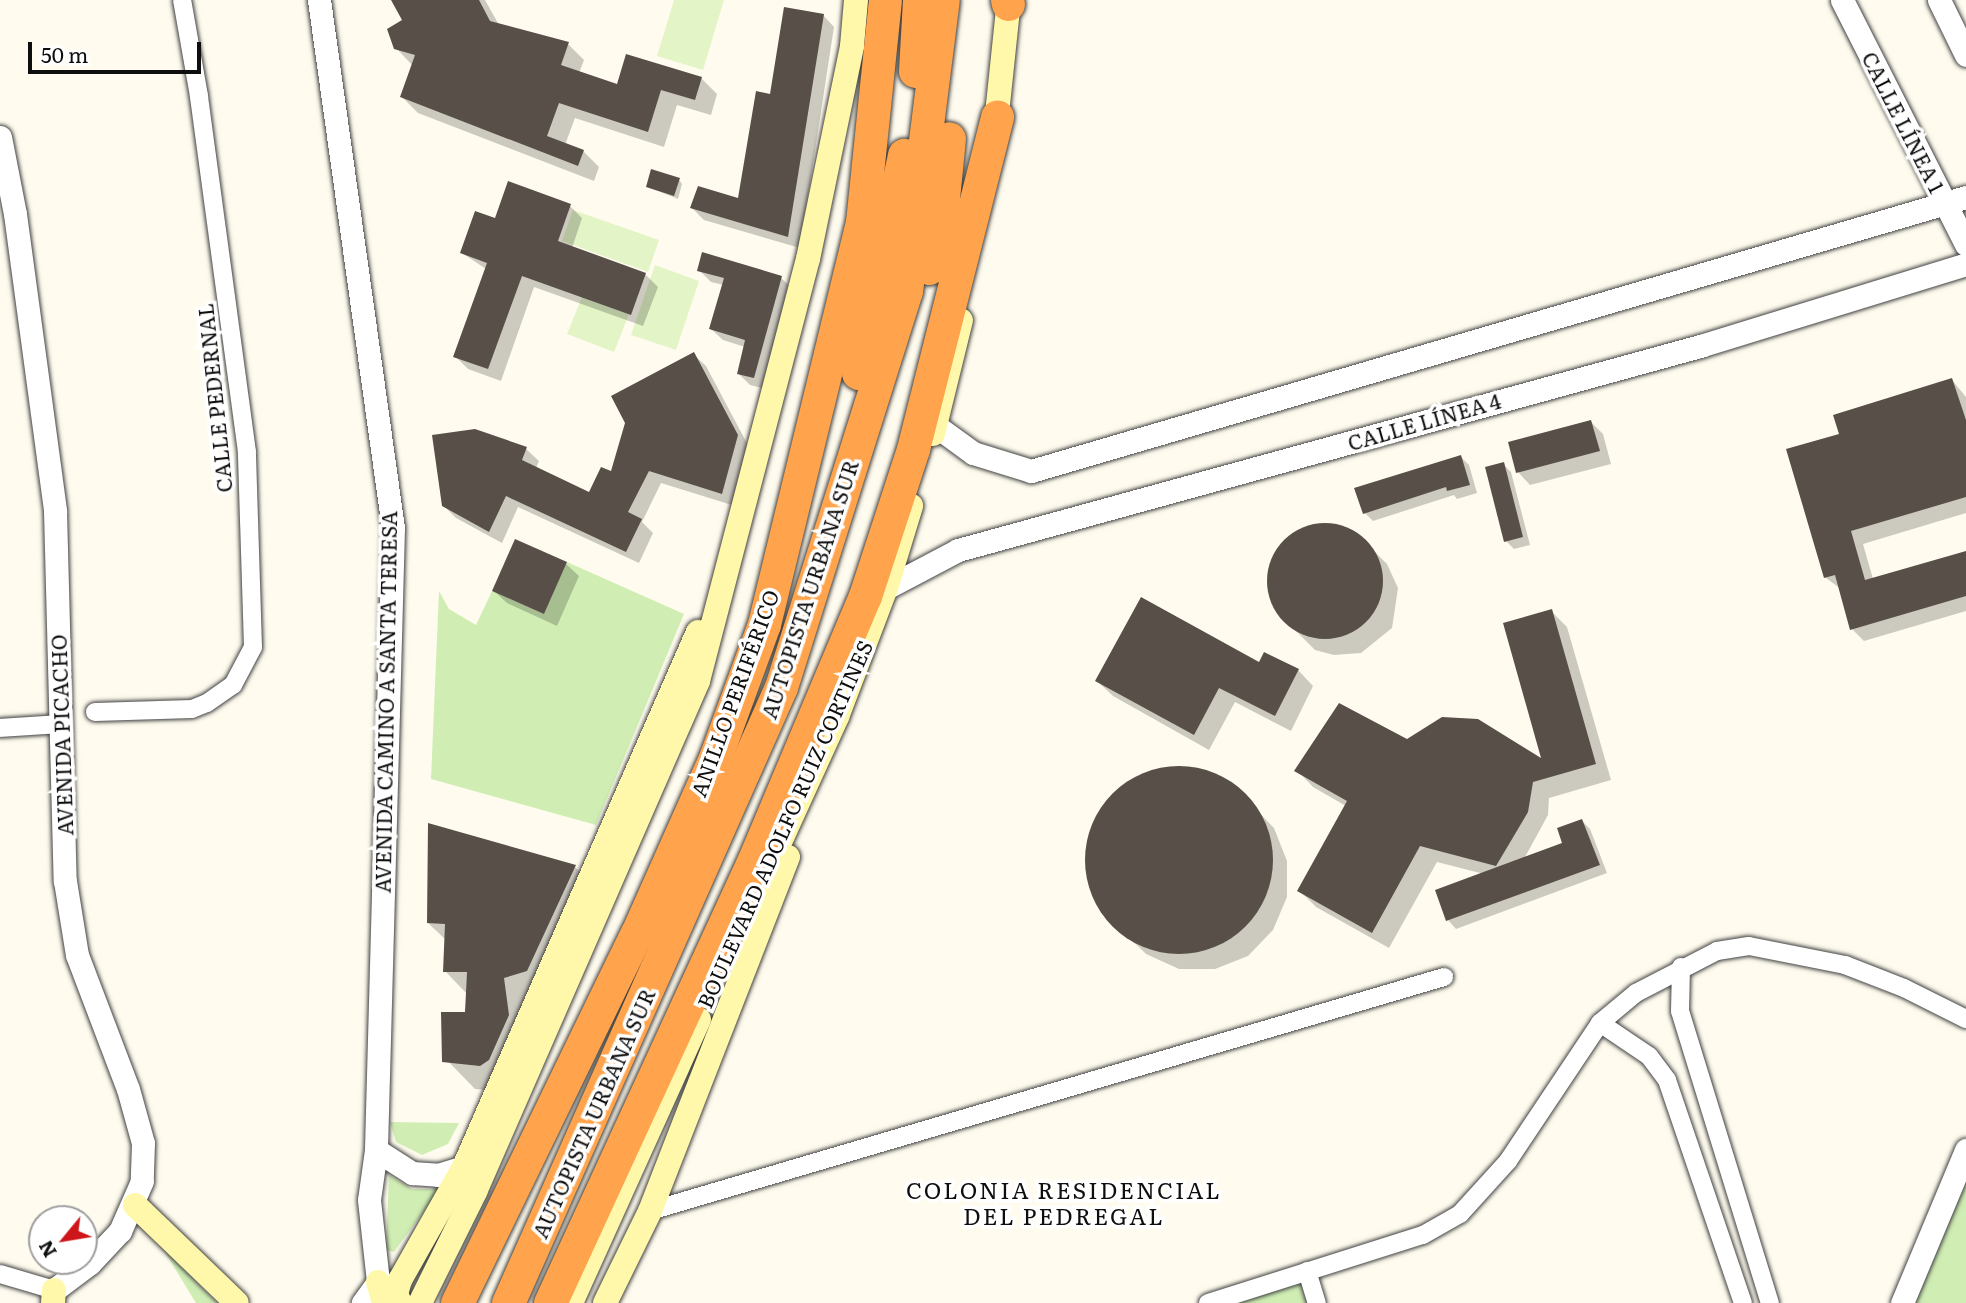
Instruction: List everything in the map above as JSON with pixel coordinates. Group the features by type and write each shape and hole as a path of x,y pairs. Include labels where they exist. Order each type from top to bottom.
{"highway":[{"name":"ANILLO PERIFÉRICO","path":"457,1303 637,933 715,758 764,624 862,222 885,0"},
{"name":"AUTOPISTA URBANA SUR","path":"486,1303 611,1030 753,700 864,355 913,111 919,0"},
{"name":"AUTOPISTA URBANA SUR","path":"508,1303 780,687 905,291 943,0"},
{"path":"530,1303 741,832 786,726 815,640 919,314 942,208 964,0"},
{"path":"550,1303 753,862 865,596 913,449 957,285 997,116"}],"main road":[{"path":"425,1294 670,751 712,633 808,259 852,46 856,0"},
{"name":"BOULEVARD ADOLFO RUIZ CORTINES","path":"571,1303 836,717 886,588 936,426 992,178 1008,1"},
{"path":"400,1303 396,1294 400,1280 464,1167 698,634 743,513"},
{"path":"606,1303 650,1211 801,825 836,717"},
{"path":"135,1205 237,1303"}],"street":[{"name":"CALLE PEDERNAL","path":"95,712 192,709 207,703 233,685 253,647 247,452 199,96 182,0"},
{"name":"AVENIDA CAMINO A SANTA TERESA","path":"319,0 393,528 376,1150 369,1200 381,1292"},
{"name":"CALLE LÍNEA 1","path":"1842,0 1955,200 1966,244"},
{"path":"1939,0 1966,55"},
{"name":"AVENIDA PICACHO","path":"0,137 15,214 55,511 60,724 69,906 77,955 128,1089 143,1143 142,1181 135,1205 105,1247 54,1296"},
{"path":"936,426 973,453 1031,471 1955,200"},
{"name":"CALLE LÍNEA 4","path":"886,588 958,550 1700,346 1966,264"},
{"path":"0,728 60,724"},
{"path":"1208,1303 1423,1235 1460,1214 1508,1161 1600,1023 1636,993 1681,967 1717,951 1749,946 1800,954 1905,988 1966,1019"},
{"path":"1681,967 1679,1011 1770,1303"},
{"path":"650,1211 1444,977"},
{"path":"1600,1023 1649,1056 1667,1080 1707,1189 1743,1303"},
{"path":"376,1150 412,1173 438,1175 464,1167"},
{"path":"1902,1303 1966,1150"},
{"path":"1707,1189 1733,1181"},
{"path":"1307,1271 1317,1303"},
{"path":"0,1274 54,1296"},
{"path":"363,1303 381,1292"}],"green space":[{"path":"674,0 724,0 703,70 657,56"},
{"path":"573,210 659,240 648,272 562,241"},
{"path":"655,265 699,281 676,350 631,335"},
{"path":"582,297 629,314 614,352 567,334"},
{"path":"567,562 684,614 596,825 431,779 439,591 449,609 476,625 492,591 544,614"},
{"path":"390,1122 459,1123 448,1144 422,1155 396,1142"},
{"path":"1966,1158 1966,1303 1910,1303"},
{"path":"389,1175 412,1189 440,1189 394,1252 386,1250"},
{"path":"163,1249 217,1303 196,1303"},
{"path":"1300,1280 1307,1303 1231,1303"}],"building":[{"path":"391,0 479,0 490,21 569,42 561,65 617,84 626,54 702,77 695,100 661,90 648,132 559,103 547,136 584,150 578,166 400,97 415,55 394,49 387,29 402,20"},
{"path":"784,7 824,14 788,237 690,208 698,186 738,198 756,91 770,94"},
{"path":"651,169 680,178 674,196 646,187"},
{"path":"508,181 571,204 558,241 646,273 631,315 522,276 488,369 453,357 487,263 460,253 475,211 495,218"},
{"path":"702,252 782,276 754,378 737,374 745,340 709,329 724,278 697,271"},
{"path":"694,352 738,435 722,494 649,471 628,512 642,519 626,552 506,496 489,532 442,506 432,435 475,429 527,447 522,460 589,492 601,467 611,471 625,423 611,396"},
{"path":"1952,378 1966,420 1966,497 1851,531 1865,580 1966,551 1966,596 1850,630 1835,575 1824,578 1786,449 1839,434 1833,415"},
{"path":"1591,420 1600,451 1516,473 1508,442"},
{"path":"1461,455 1470,485 1447,491 1446,487 1363,514 1354,488"},
{"path":"1504,462 1523,537 1504,542 1485,467"},
{"path":"1325,523 1347,527 1366,540 1379,559 1383,581 1379,603 1366,622 1347,635 1325,639 1303,635 1284,622 1271,603 1267,581 1271,559 1284,540 1303,527"},
{"path":"515,539 567,562 544,614 492,591"},
{"path":"1141,597 1259,662 1264,652 1299,669 1275,716 1219,688 1194,735 1095,681"},
{"path":"1552,609 1596,764 1533,782 1528,812 1496,866 1420,846 1372,933 1297,891 1347,801 1294,771 1339,703 1407,739 1442,717 1478,719 1541,758 1503,623"},
{"path":"1179,766 1215,774 1231,782 1245,794 1257,808 1265,824 1273,860 1265,896 1257,912 1245,926 1231,938 1215,946 1179,954 1143,946 1127,938 1113,926 1101,912 1093,896 1085,860 1093,824 1101,808 1113,794 1127,782 1143,774"},
{"path":"1582,819 1600,865 1446,921 1435,890 1562,843 1557,828"},
{"path":"428,823 576,865 527,971 504,978 509,1015 489,1060 480,1066 442,1062 441,1012 465,1012 467,972 443,972 445,924 427,923"}],"district":[{"name":"COLONIA RESIDENCIAL DEL PEDREGAL","path":"1064,1202"}]}
